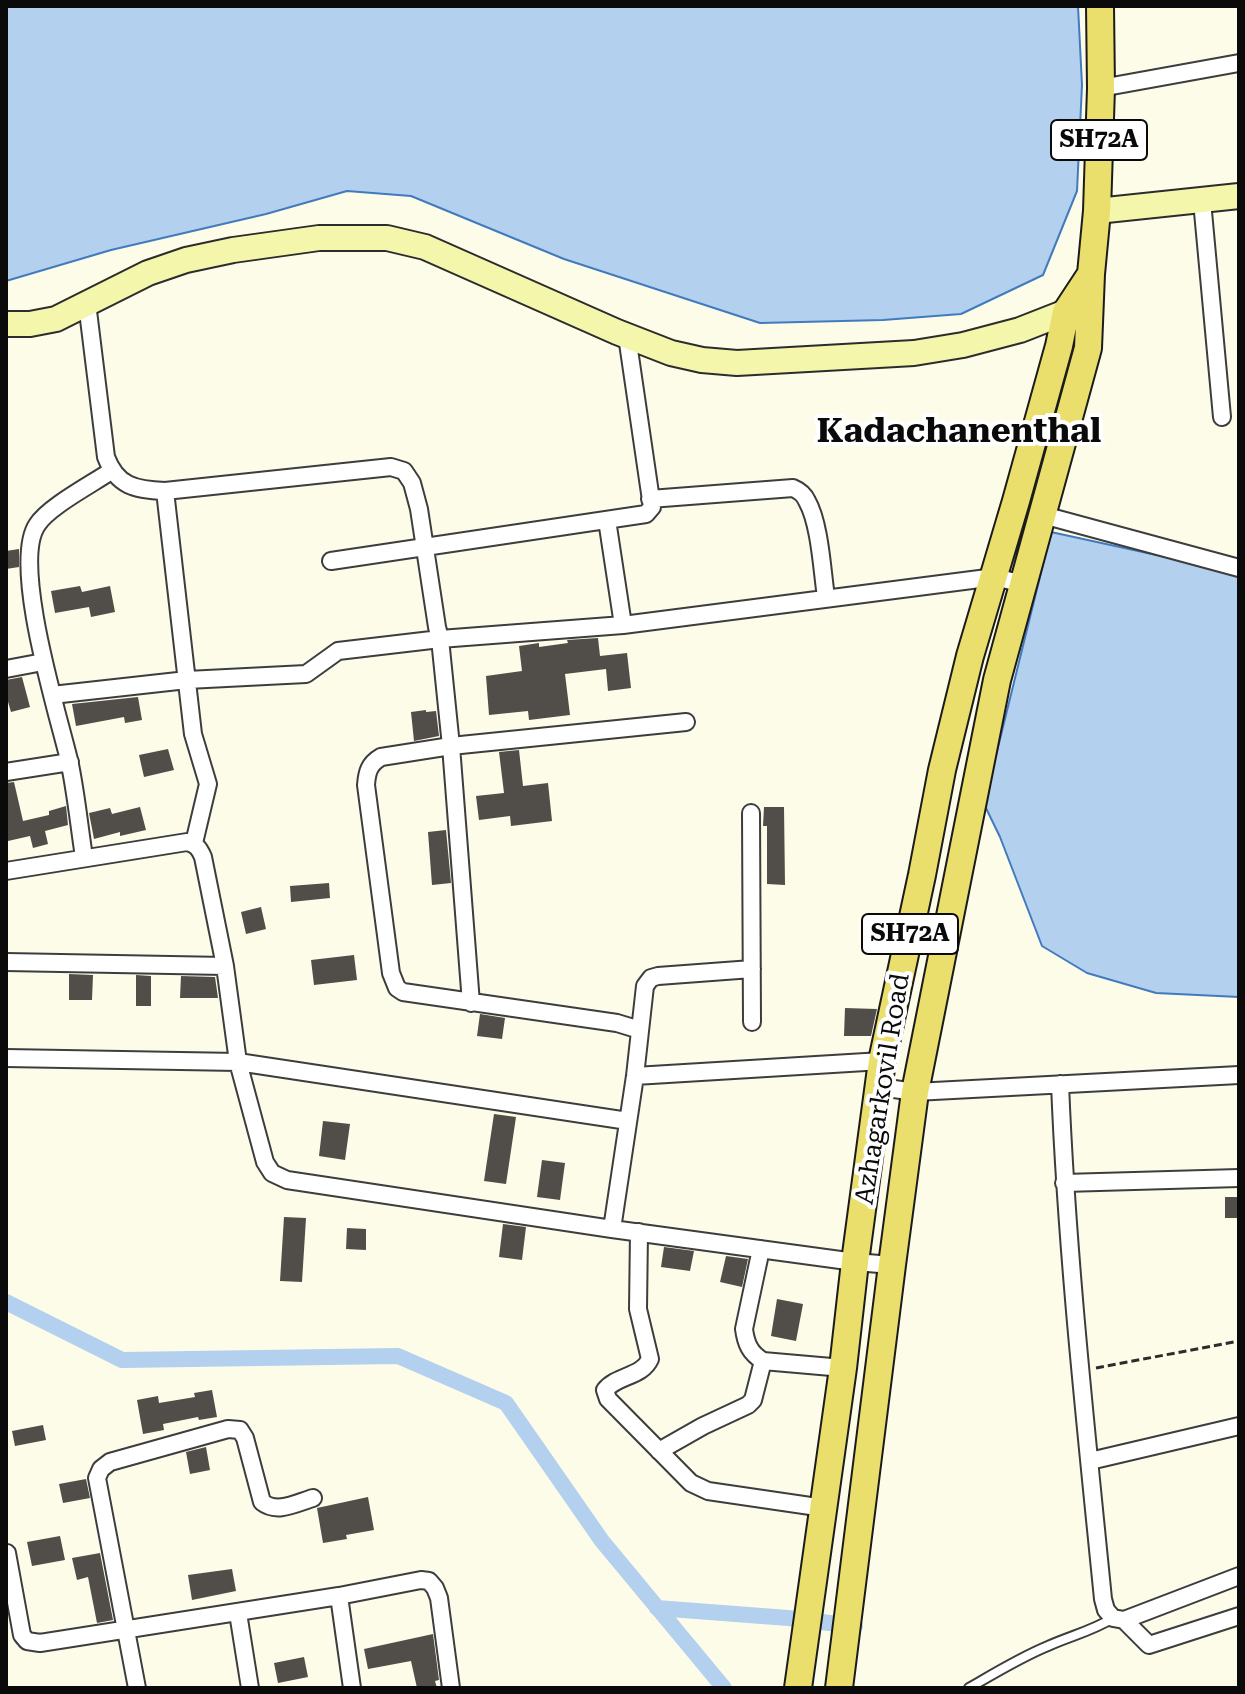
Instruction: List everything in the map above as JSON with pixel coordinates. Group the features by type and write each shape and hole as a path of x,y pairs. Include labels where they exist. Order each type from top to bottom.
{"main road":[{"name":"Azhagarkovil Road","path":"798,1688 881,1074 942,770 970,656 1055,360 1078,313 1091,274 1097,211 1100,6"},
{"path":"1097,211 1239,196"},
{"path":"6,324 56,319 148,273 186,260 319,238 387,238 425,247 627,336 671,353 702,360 737,363 914,353 963,345 1078,313"},
{"name":"Azhagarkovil Road","path":"839,1688 915,1092 997,680 1088,348 1078,313"}],"street":[{"path":"1101,88 1239,63"},
{"path":"1202,201 1222,417"},
{"path":"87,303 106,457 111,471 127,485 143,490 165,491 391,467 404,471 412,483 440,639 471,1003"},
{"path":"331,561 646,514 652,507 627,336"},
{"path":"84,857 70,762 43,662 29,548 36,526 51,511 111,471"},
{"path":"650,499 793,488 802,492 815,521 826,597"},
{"path":"165,491 193,734 208,784 194,843"},
{"path":"1043,515 1239,568"},
{"path":"607,520 623,625"},
{"path":"52,695 187,680 306,674 338,651 440,639 623,625 995,577 1023,584"},
{"path":"6,669 43,662"},
{"path":"640,1030 617,1023 471,1003 403,992 397,988 393,981 366,785 367,771 381,757 451,746 686,722"},
{"path":"6,772 70,762"},
{"path":"751,813 752,1022"},
{"path":"6,871 187,842 199,848 225,966 238,1062 265,1162 272,1173 287,1180 612,1229 892,1265"},
{"path":"6,962 225,966"},
{"path":"612,1229 645,986 651,978 658,976 752,969"},
{"path":"6,1058 238,1062 628,1121"},
{"path":"635,1076 881,1074 915,1092 1239,1075"},
{"path":"1060,1084 1064,1183 1080,1371 1106,1610 1149,1645 1239,1616"},
{"path":"1064,1183 1239,1178"},
{"path":"639,1232 638,1309 650,1359 644,1368 606,1386 608,1399 691,1483 708,1491 824,1508"},
{"path":"761,1249 744,1329 752,1354 763,1361 843,1368"},
{"path":"659,1451 748,1405 753,1400 763,1361"},
{"path":"1090,1461 1239,1426"},
{"path":"137,1688 97,1478 101,1469 110,1462 234,1429 240,1430 245,1438 262,1502 277,1509 313,1498"},
{"path":"7,1553 22,1635 27,1641 40,1643 429,1581 439,1598 451,1688"},
{"path":"1118,1619 1239,1576"},
{"path":"339,1596 352,1688"},
{"path":"238,1613 250,1688"}],"lane":[{"path":"969,1688 1048,1646 1118,1619"}],"path":[{"path":"1080,1371 1239,1341"}],"water":[{"path":"6,6 1078,6 1082,85 1077,191 1043,275 961,314 883,320 760,323 564,259 411,196 347,191 266,214 111,250 6,281"},
{"path":"1051,532 1239,573 1239,997 1156,993 1087,973 1042,946 984,804"}],"building":[{"path":"19,549 19,567 6,569 6,551"},
{"path":"80,586 82,592 110,586 115,612 91,617 89,607 55,613 51,591"},
{"path":"598,638 600,656 627,653 631,688 608,691 606,669 565,674 570,715 529,720 528,711 489,715 486,676 522,671 519,646 539,643 539,647 568,643 567,640"},
{"path":"22,677 30,707 11,712 6,680"},
{"path":"138,697 142,720 125,723 124,717 76,726 72,704"},
{"path":"436,711 439,736 414,741 411,712"},
{"path":"168,749 174,770 144,777 139,755"},
{"path":"519,750 523,786 548,783 552,821 511,826 510,816 479,820 476,796 504,793 499,752"},
{"path":"14,782 23,821 49,815 49,811 66,806 68,825 45,831 48,844 33,848 30,836 8,841 6,783"},
{"path":"140,807 146,830 120,836 120,832 94,839 89,813 110,808 112,814"},
{"path":"764,807 784,807 785,885 767,884"},
{"path":"446,830 451,883 432,885 428,832"},
{"path":"329,883 330,898 291,902 290,886"},
{"path":"261,907 266,929 246,934 241,912"},
{"path":"354,955 357,980 314,985 311,960"},
{"path":"69,974 93,975 92,1000 69,1000"},
{"path":"136,975 151,976 151,1006 136,1006"},
{"path":"181,976 215,977 218,998 180,998"},
{"path":"845,1008 877,1009 871,1036 844,1036"},
{"path":"480,1014 505,1018 502,1039 477,1036"},
{"path":"494,1114 516,1117 506,1184 484,1181"},
{"path":"323,1121 350,1124 345,1160 319,1156"},
{"path":"542,1160 565,1163 560,1200 537,1197"},
{"path":"1225,1197 1239,1197 1239,1218 1225,1218"},
{"path":"284,1217 306,1218 302,1282 280,1281"},
{"path":"503,1224 526,1227 522,1260 499,1257"},
{"path":"347,1228 366,1229 366,1250 346,1249"},
{"path":"664,1247 694,1251 690,1271 661,1267"},
{"path":"726,1256 748,1259 742,1287 720,1282"},
{"path":"777,1299 803,1304 796,1341 771,1336"},
{"path":"212,1390 217,1417 199,1420 198,1417 163,1424 164,1430 143,1434 137,1400 158,1396 159,1403 195,1397 194,1393"},
{"path":"43,1425 46,1440 15,1446 12,1431"},
{"path":"206,1447 210,1470 190,1474 186,1452"},
{"path":"86,1479 90,1498 63,1503 59,1484"},
{"path":"368,1497 374,1530 323,1543 317,1508"},
{"path":"60,1536 65,1560 32,1566 27,1542"},
{"path":"100,1553 113,1620 97,1623 88,1577 77,1580 72,1558"},
{"path":"232,1569 236,1591 192,1600 188,1575"},
{"path":"433,1634 439,1680 435,1681 437,1688 417,1688 411,1661 368,1669 364,1649"},
{"path":"304,1657 308,1677 278,1683 274,1663"}],"waterway":[{"path":"6,1302 122,1360 398,1356 506,1403 602,1541 724,1688"},
{"path":"657,1608 855,1626"}],"district":[{"name":"Kadachanenthal","path":"959,432"}]}
